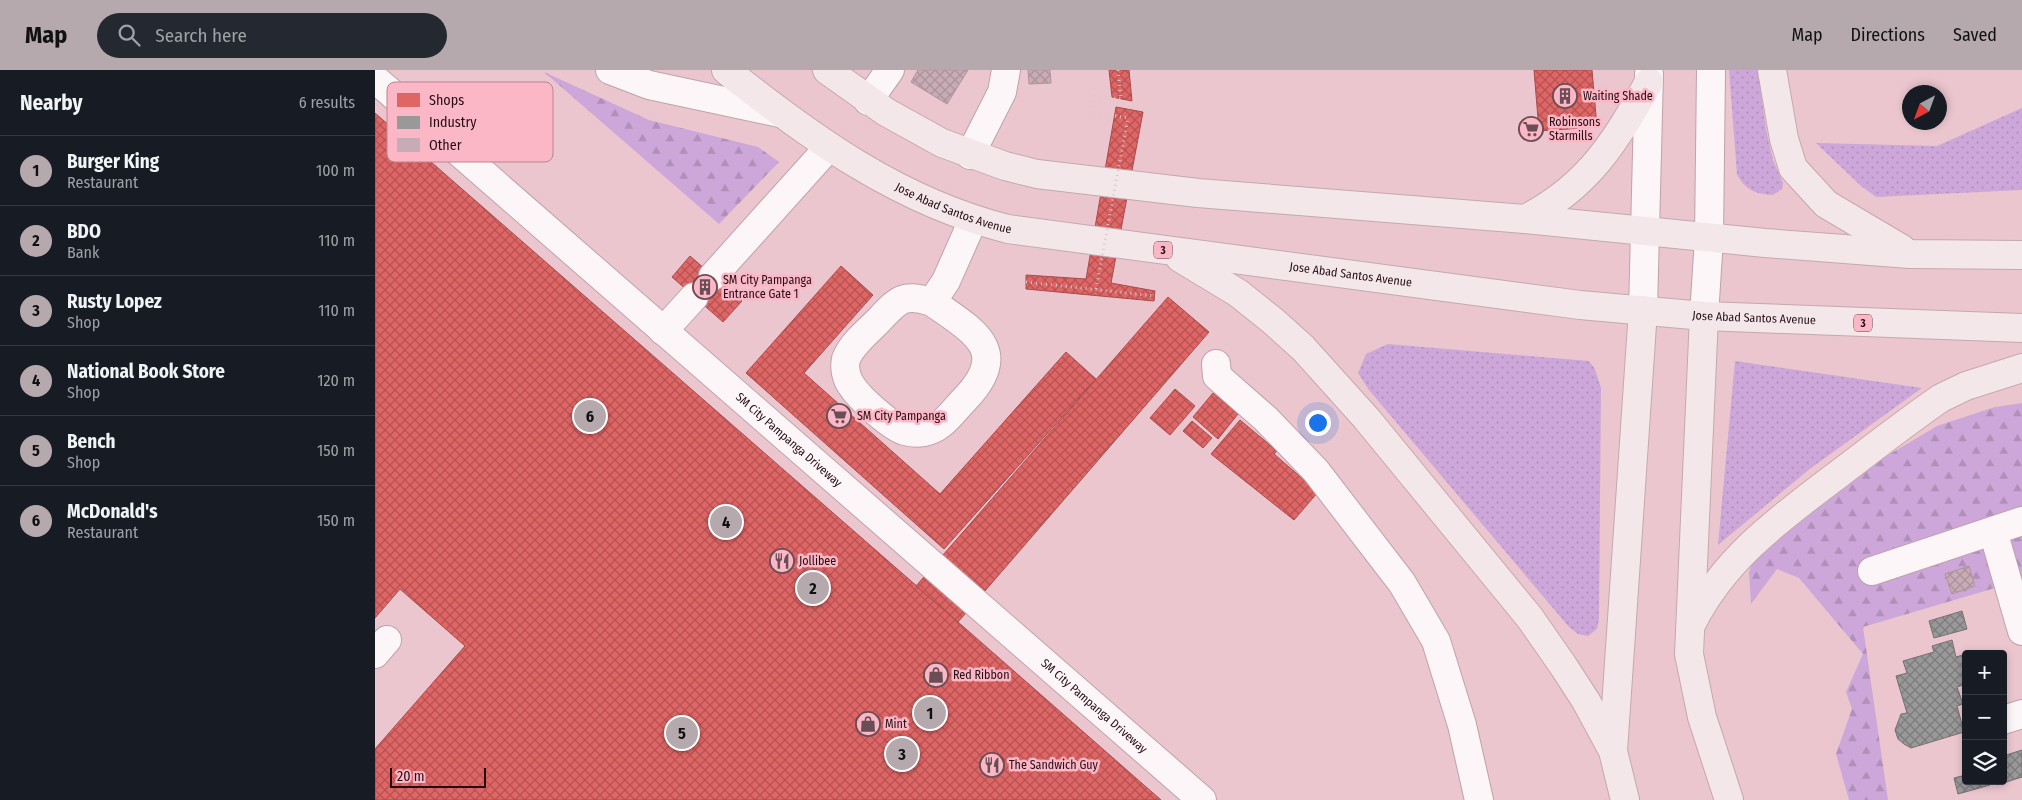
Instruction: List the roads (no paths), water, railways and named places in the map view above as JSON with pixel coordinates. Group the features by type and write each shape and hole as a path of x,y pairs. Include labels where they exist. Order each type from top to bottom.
{"highway":[{"name":"Jose Abad Santos Avenue","path":"725,70 780,113 829,147 893,186 973,220 1035,234 1580,305 1704,316 2022,328"},
{"path":"827,70 868,101 918,131 970,154 1037,174 1198,193 1525,219 1709,238 1910,254 2022,255"},
{"path":"1772,70 1784,139 1793,168 1826,204 1910,254"},
{"path":"1525,219 1555,200 1594,168 1614,142 1649,76"},
{"path":"1169,251 1254,304 1303,348 1334,381 1530,618 1586,701 1613,751 1625,800"},
{"path":"1613,751 1643,310"},
{"path":"1704,316 1689,629 1693,678 1729,800"},
{"path":"1689,629 1704,599 1717,581 1751,543 1778,520 1941,398 1966,386 2022,368"}],"street":[{"path":"610,70 649,85 780,113"},
{"path":"868,101 890,70"},
{"path":"970,154 1002,92 1006,70"},
{"path":"1704,316 1709,238 1711,70"},
{"path":"1643,310 1649,76"},
{"name":"SM City Pampanga Driveway","path":"375,79 387,90"},
{"path":"713,276 829,147"},
{"name":"SM City Pampanga Driveway","path":"470,162 1202,800"},
{"path":"932,302 946,281 973,220"},
{"path":"915,296 932,302 971,329 981,342 986,353 987,365 977,387 942,424 925,432 905,431 894,425 849,383 846,373 846,361 851,349 898,300 915,296"},
{"path":"663,331 694,297"},
{"path":"1216,364 1217,376 1266,419 1316,471 1402,583 1436,641 1462,725 1479,800"},
{"path":"1872,571 2022,521"},
{"path":"1993,531 2022,631"},
{"path":"2007,719 2022,714"}],"place":[{"name":"Waiting Shade","path":"1565,96"},
{"name":"Robinsons Starmills","path":"1531,129"},
{"name":"SM City Pampanga Entrance Gate 1","path":"705,287"},
{"name":"McDonald's","path":"590,416"},
{"name":"SM City Pampanga","path":"839,416"},
{"name":"National Book Store","path":"726,522"},
{"name":"Jollibee","path":"782,561"},
{"name":"BDO","path":"813,588"},
{"name":"Red Ribbon","path":"936,675"},
{"name":"Burger King","path":"930,713"},
{"name":"Mint","path":"868,724"},
{"name":"Bench","path":"682,733"},
{"name":"Rusty Lopez","path":"902,754"},
{"name":"The Sandwich Guy","path":"992,765"}]}
